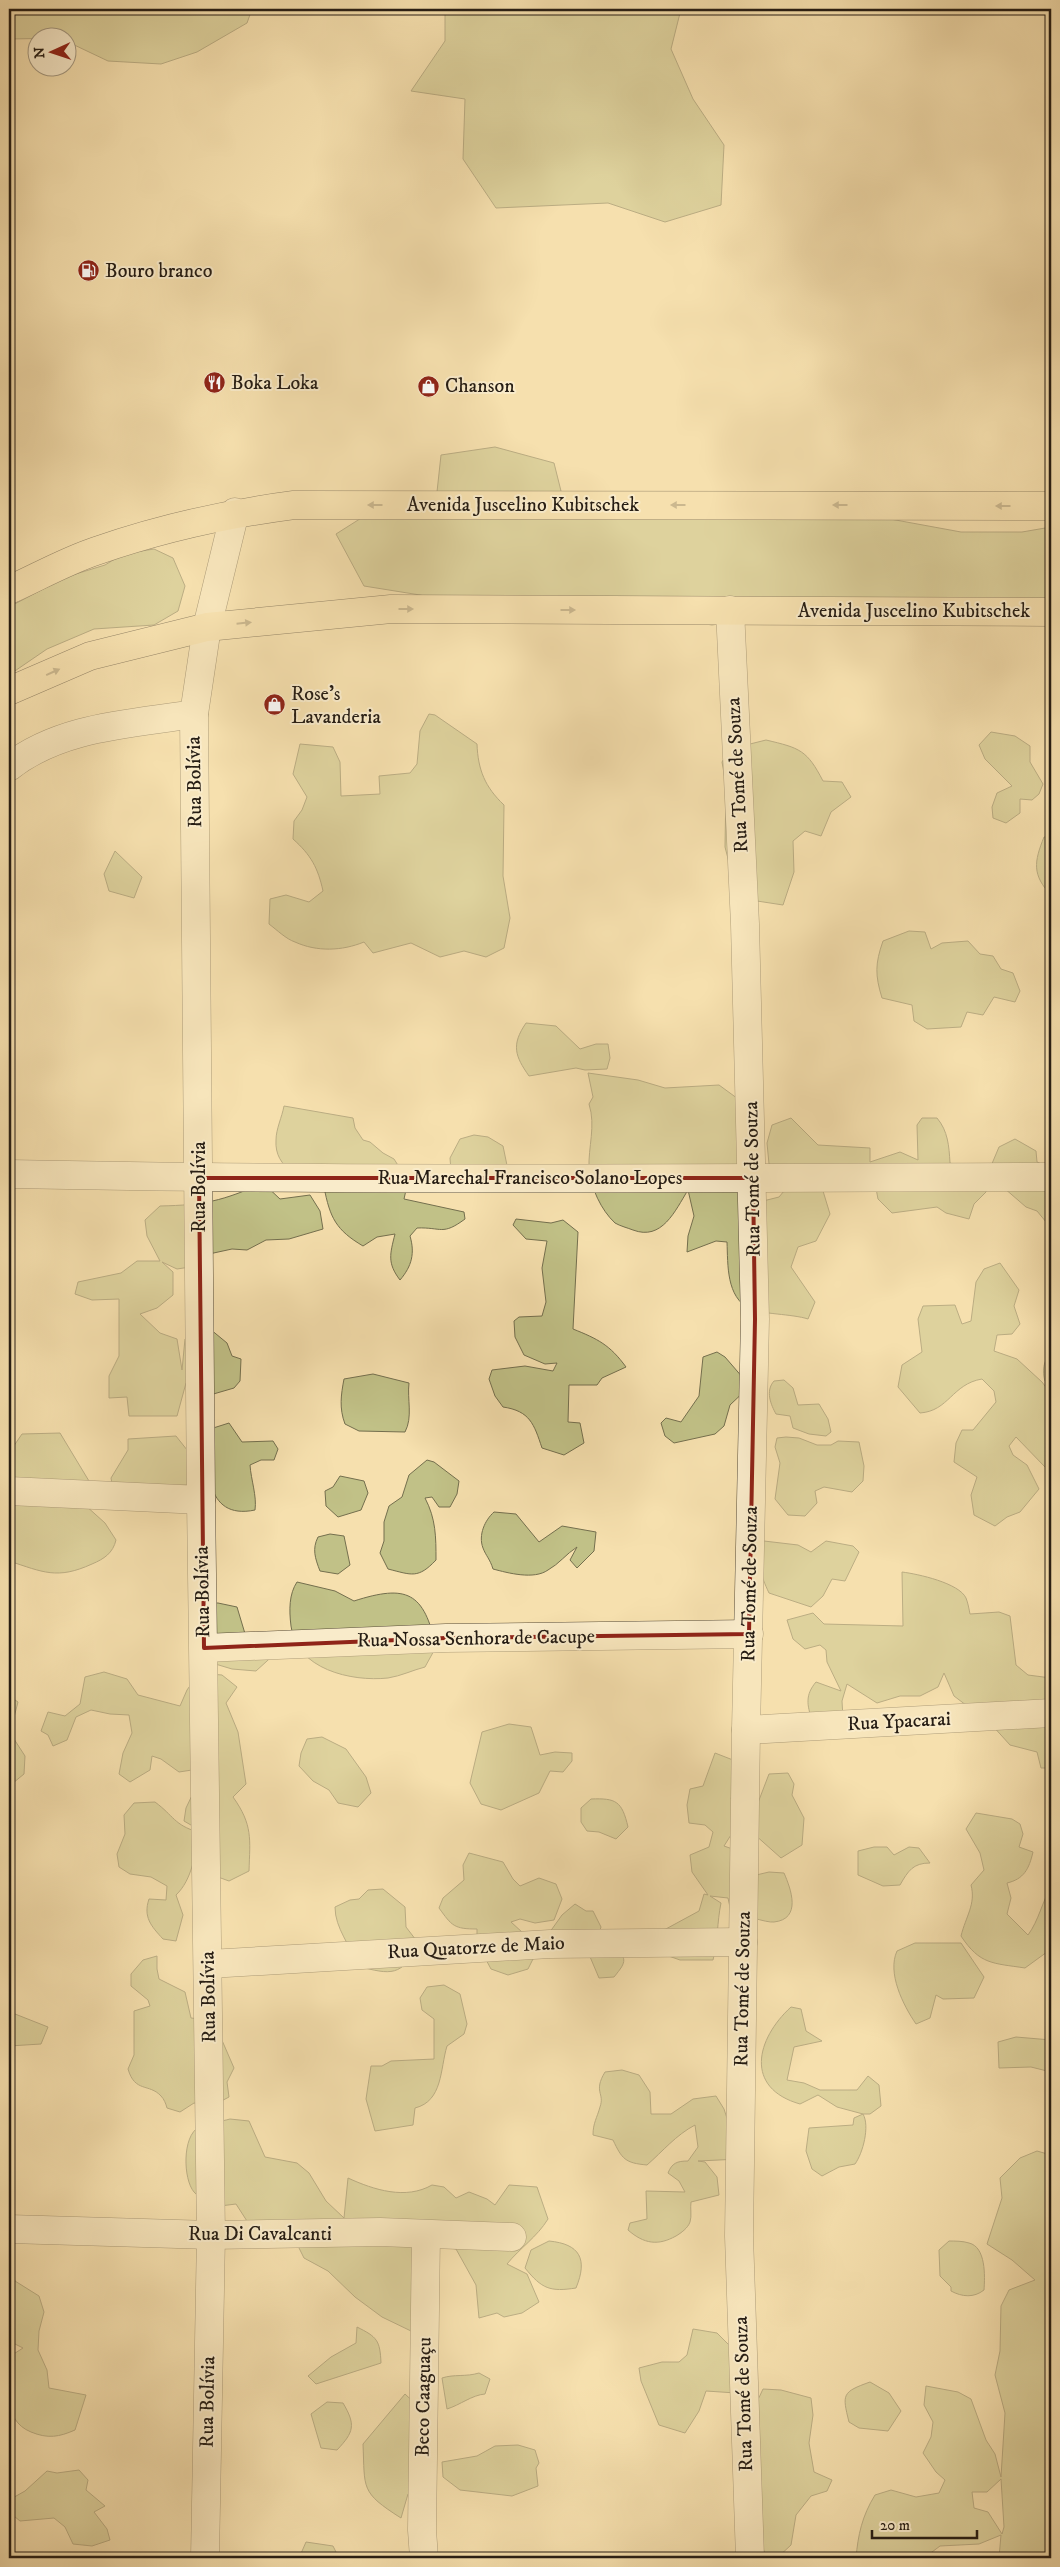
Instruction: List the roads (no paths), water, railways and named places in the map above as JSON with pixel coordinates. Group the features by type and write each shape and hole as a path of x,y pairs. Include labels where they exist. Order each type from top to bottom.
{"main road":[{"name":"Avenida Juscelino Kubitschek","path":"9,590 94,551 188,522 235,512 294,505 1051,506"},
{"name":"Avenida Juscelino Kubitschek","path":"9,691 90,656 207,627 391,609 1051,612"}],"street":[{"name":"Rua Bolívia","path":"205,2558 211,2235 209,1964 201,1500 194,714 207,627 235,512"},
{"name":"Rua Tomé de Souza","path":"730,610 745,914 755,1319 746,1730 740,2236 750,2558"},
{"path":"9,767 25,754 89,729 194,714"},
{"name":"Rua Marechal Francisco Solano Lopes","path":"9,1174 199,1178 1051,1177"},
{"path":"9,1491 201,1500"},
{"name":"Rua Nossa Senhora de Cacupe","path":"204,1648 446,1638 749,1634"},
{"name":"Rua Ypacarai","path":"746,1730 1051,1713"},
{"name":"Rua Quatorze de Maio","path":"209,1964 550,1944 743,1942"},
{"name":"Rua Di Cavalcanti","path":"9,2229 211,2235 380,2232 512,2237"},
{"name":"Beco Caaguaçu","path":"424,2558 422,2530 426,2235"}],"place":[{"name":"Bouro branco","path":"89,271"},
{"name":"Boka Loka","path":"215,383"},
{"name":"Chanson","path":"429,386"},
{"name":"Rose's Lavanderia","path":"275,705"}]}
